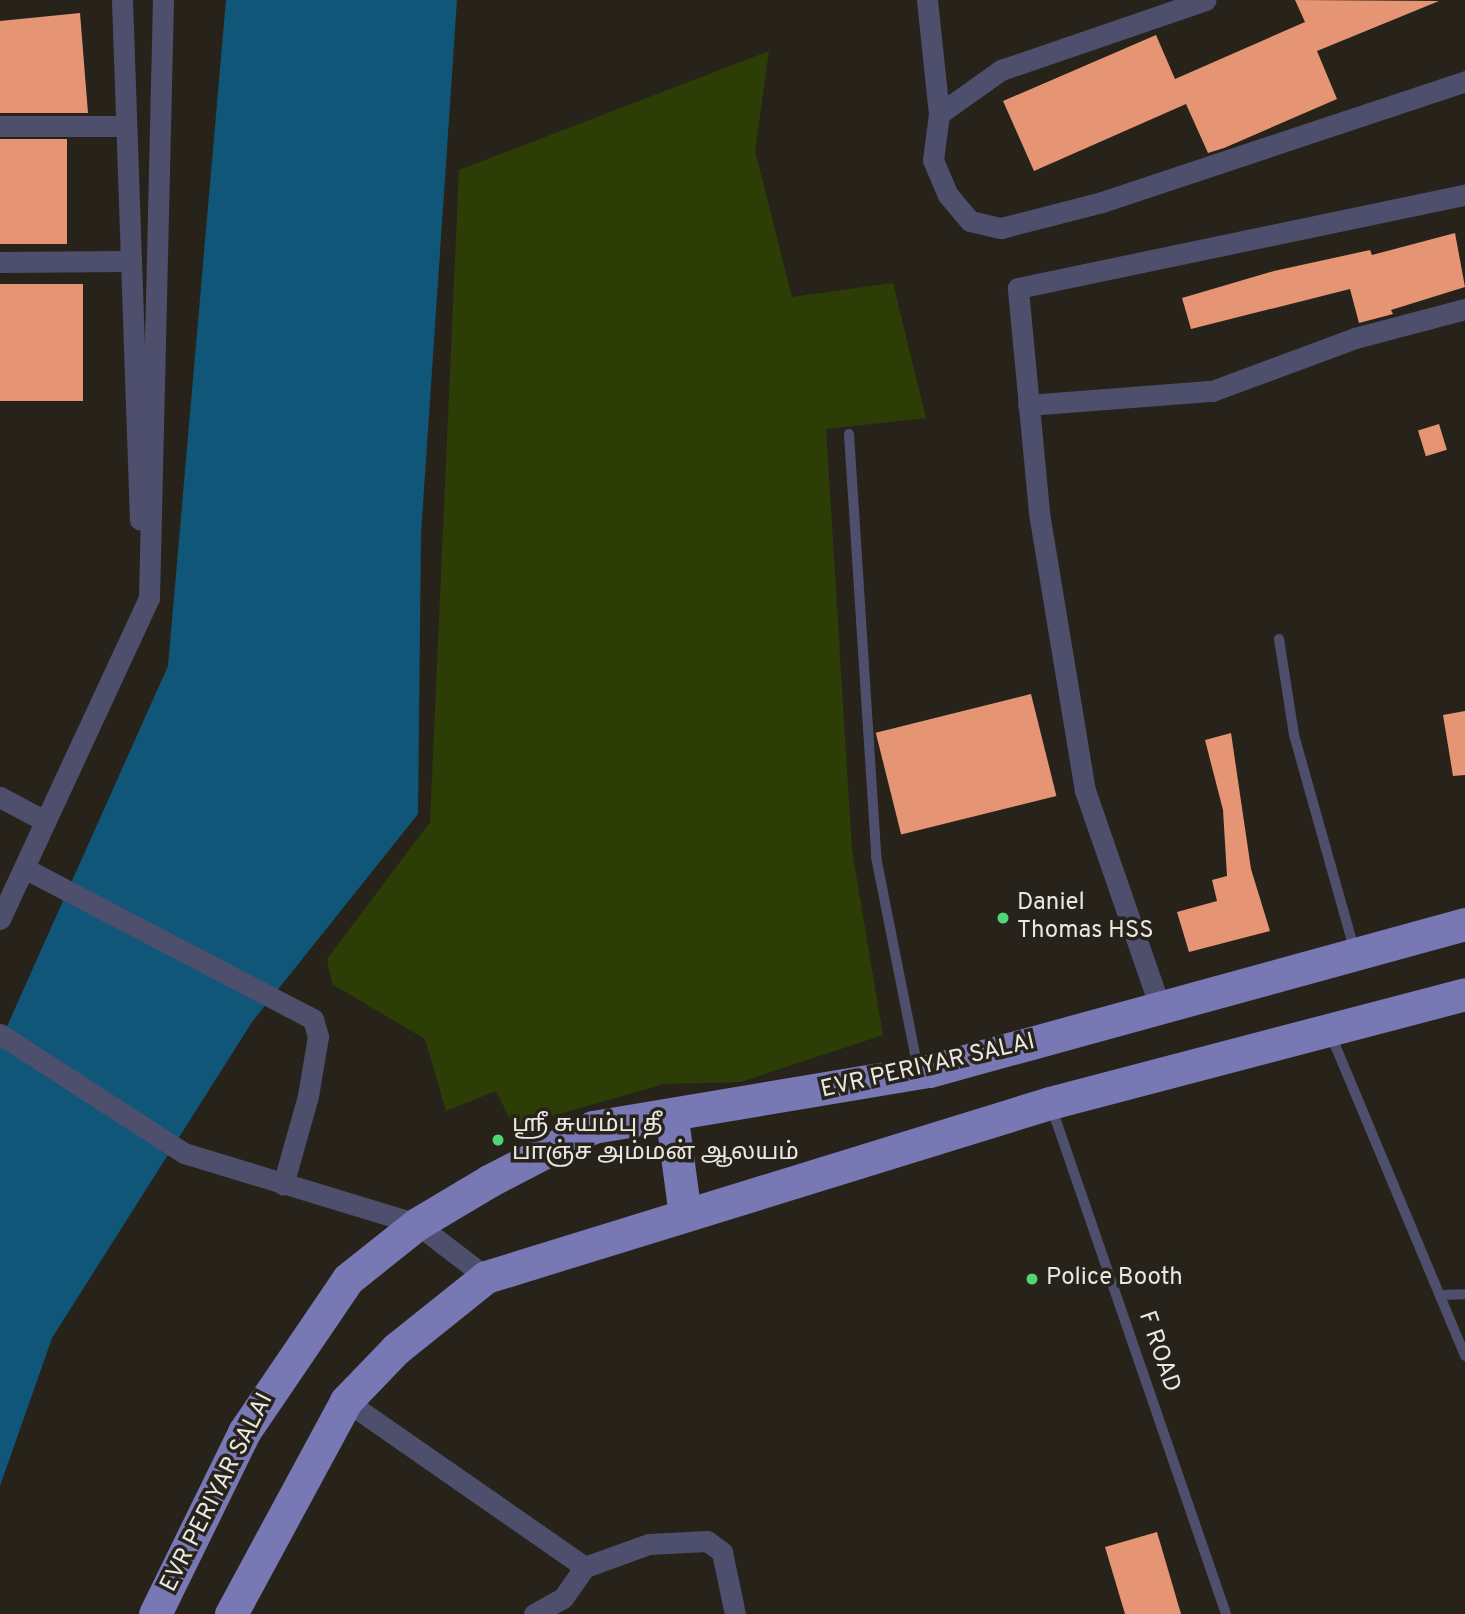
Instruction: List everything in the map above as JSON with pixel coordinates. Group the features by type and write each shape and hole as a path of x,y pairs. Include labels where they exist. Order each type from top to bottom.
{"main road":[{"name":"EVR PERIYAR SALAI","path":"155,1614 244,1432 299,1346 348,1279 417,1224 593,1127 672,1119 918,1073 1161,1010 1465,924"},
{"path":"231,1614 346,1401 396,1349 486,1277 1050,1103 1465,994"},
{"path":"672,1119 685,1215"}],"street":[{"path":"122,0 133,457 149,598"},
{"path":"0,919 149,598 163,0"},
{"path":"927,0 940,114 933,160 948,195 970,221 1001,228 1102,202 1465,81"},
{"path":"940,114 1001,71 1205,0"},
{"path":"0,126 125,126"},
{"path":"1161,1010 1085,791 1028,405 1018,288 1465,195"},
{"path":"0,262 127,261"},
{"path":"1028,405 1212,391 1355,338 1465,309"},
{"path":"0,797 46,821"},
{"path":"24,868 222,971 306,1011 317,1027 308,1096 283,1185"},
{"path":"0,1034 184,1153 417,1224 486,1277"},
{"path":"346,1401 585,1567"},
{"path":"534,1614 563,1598 585,1567 649,1545 715,1543 734,1614"}],"lane":[{"path":"849,434 876,857 918,1073"},
{"path":"1279,639 1294,735 1355,955"},
{"path":"1329,1029 1465,1356"},
{"name":"F ROAD","path":"1050,1103 1226,1614"},
{"path":"1441,1295 1465,1294"}],"green space":[{"path":"769,51 755,151 792,297 893,283 926,418 826,429 852,850 883,1035 741,1082 664,1084 514,1127 496,1091 446,1111 425,1039 332,984 327,959 430,822 459,170"}],"water":[{"path":"226,0 457,0 421,534 418,814 252,1022 52,1338 0,1486 0,1042 168,666"}],"building":[{"path":"1295,0 1439,1 1317,51 1337,99 1224,148 1208,153 1186,104 1034,171 1003,101 1156,35 1175,79 1305,22"},
{"path":"80,13 88,113 0,113 0,21"},
{"path":"0,139 67,139 67,244 0,244"},
{"path":"1455,233 1465,287 1391,310 1393,314 1359,323 1350,289 1191,329 1182,298 1274,271 1370,250 1372,255"},
{"path":"0,284 83,284 83,401 0,401"},
{"path":"1439,424 1447,450 1426,456 1418,430"},
{"path":"1031,694 1056,796 901,835 876,733"},
{"path":"1465,711 1465,775 1453,776 1443,715"},
{"path":"1231,733 1251,869 1270,931 1189,952 1177,912 1217,901 1212,880 1227,876 1223,810 1205,740"},
{"path":"1157,1532 1181,1614 1125,1614 1105,1547"}],"place":[{"name":"Daniel Thomas HSS","path":"1003,918"},
{"name":"ஶ்ரீ சுயம்பு தீ பாஞ்ச அம்மன் ஆலயம்","path":"498,1140"},
{"name":"Police Booth","path":"1032,1279"}]}
